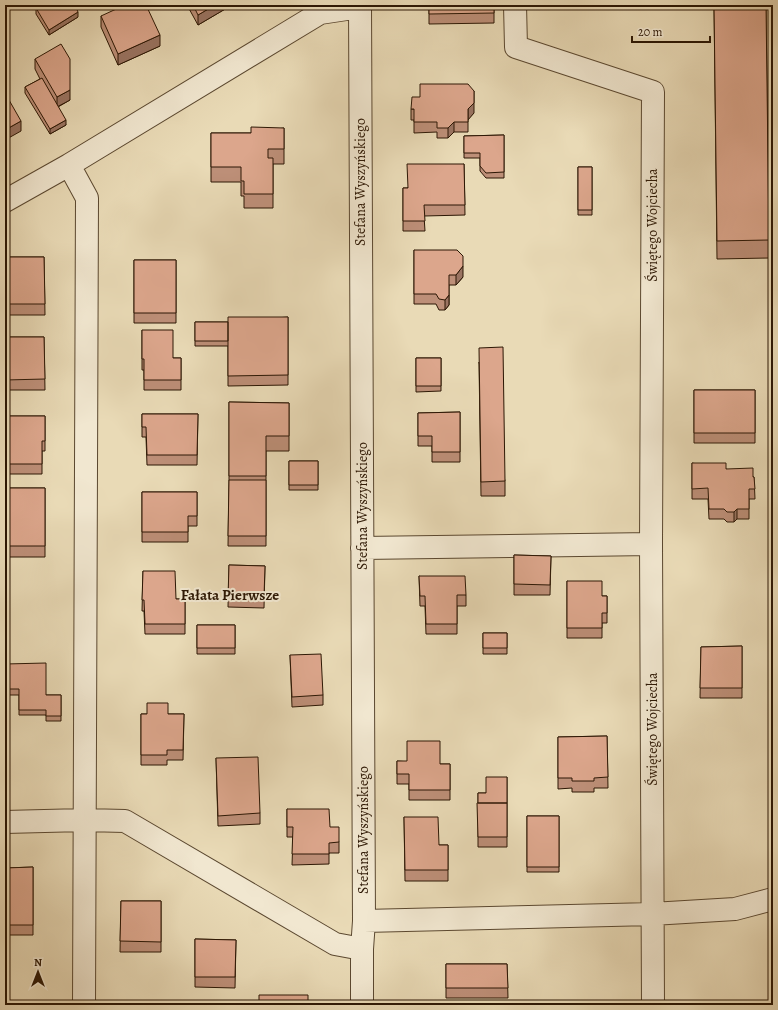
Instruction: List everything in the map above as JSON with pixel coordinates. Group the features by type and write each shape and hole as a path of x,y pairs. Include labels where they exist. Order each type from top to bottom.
{"street":[{"name":"Świętego Wojciecha","path":"515,5 516,47 652,92 651,544 653,1005"},
{"name":"Stefana Wyszyńskiego","path":"5,201 320,13 360,6 364,921 362,949 362,1005"},
{"path":"69,164 87,198 84,1005"},
{"path":"362,548 651,544"},
{"path":"5,822 84,820 125,821 335,944 362,949"},
{"path":"364,921 652,914 736,909 773,899"}],"building":[{"path":"42,5 75,5 78,12 49,30 36,8"},
{"path":"125,5 146,5 160,35 118,54 101,16"},
{"path":"193,5 215,5 198,15"},
{"path":"429,5 494,5 494,13 429,14"},
{"path":"714,5 766,5 769,240 717,241"},
{"path":"61,44 70,59 70,90 57,97 35,59"},
{"path":"42,78 66,120 50,129 25,87"},
{"path":"420,84 468,84 474,91 474,103 468,109 468,122 454,122 448,128 437,128 437,122 414,122 414,109 411,109 412,97 420,97"},
{"path":"5,93 21,121 5,130"},
{"path":"251,127 284,128 284,149 268,149 268,158 273,158 273,194 244,194 244,181 241,181 241,167 211,167 211,133 251,133"},
{"path":"504,135 504,172 486,173 480,166 480,153 464,153 464,136"},
{"path":"407,164 464,164 465,205 424,205 425,221 403,221 403,188 408,188"},
{"path":"578,167 592,167 592,210 578,210"},
{"path":"414,250 457,250 463,256 463,266 456,275 449,275 449,295 445,300 439,299 436,294 414,294"},
{"path":"5,257 44,257 45,304 5,304"},
{"path":"134,260 176,260 176,313 134,313"},
{"path":"228,317 288,317 288,375 228,376"},
{"path":"195,322 228,322 228,341 195,341"},
{"path":"142,330 173,330 173,358 181,358 181,380 144,380"},
{"path":"5,337 44,337 45,379 5,380"},
{"path":"503,347 505,481 481,482 479,348"},
{"path":"416,358 441,358 441,386 416,386"},
{"path":"694,390 755,390 755,433 694,433"},
{"path":"229,402 289,403 289,436 266,436 266,476 229,476"},
{"path":"460,412 460,452 432,452 432,436 418,436 418,413"},
{"path":"142,414 198,414 197,455 147,455 146,427 142,427"},
{"path":"5,416 45,416 45,441 42,441 42,464 5,464"},
{"path":"289,461 318,461 318,485 289,485"},
{"path":"692,463 726,463 726,469 753,468 755,489 749,489 749,509 737,509 734,512 727,512 724,509 709,509 708,488 692,489"},
{"path":"229,480 266,480 266,536 228,536"},
{"path":"5,488 45,488 45,546 5,546"},
{"path":"142,492 197,492 197,516 188,516 188,532 142,532"},
{"path":"514,555 551,556 550,585 514,584"},
{"path":"229,565 265,566 264,597 228,597"},
{"path":"143,571 175,571 176,599 185,599 185,624 145,624 144,600 142,600"},
{"path":"419,576 465,576 466,595 457,595 457,624 426,624 425,596 420,596"},
{"path":"567,581 602,581 602,596 607,596 607,613 602,613 602,628 567,628"},
{"path":"197,625 235,625 235,648 197,648"},
{"path":"483,633 507,633 507,648 483,648"},
{"path":"742,646 742,688 700,688 701,647"},
{"path":"321,654 323,695 292,697 290,655"},
{"path":"46,663 46,695 61,695 61,716 46,716 46,710 19,710 19,689 5,689 5,664"},
{"path":"147,703 168,703 168,714 184,714 183,750 167,750 167,755 141,755 141,714 147,714"},
{"path":"607,736 608,777 594,778 594,781 572,781 572,778 558,778 558,737"},
{"path":"407,741 440,741 440,764 450,764 450,790 409,790 409,774 397,774 397,761 407,761"},
{"path":"258,757 260,813 218,816 216,758"},
{"path":"486,777 507,777 507,803 478,803 478,793 486,793"},
{"path":"477,803 507,803 507,837 478,837"},
{"path":"287,809 329,809 330,827 339,827 339,842 329,843 329,854 292,854 293,827 287,827"},
{"path":"527,816 559,816 559,867 527,867"},
{"path":"404,817 438,817 439,845 448,845 448,870 405,870"},
{"path":"33,867 33,925 5,925 5,868"},
{"path":"121,901 161,901 161,942 120,941"},
{"path":"195,939 236,940 235,977 195,977"},
{"path":"446,964 507,964 508,988 446,988"},
{"path":"259,995 308,995 308,1005 259,1005"}],"district":[{"name":"Fałata Pierwsze","path":"230,595"}]}
